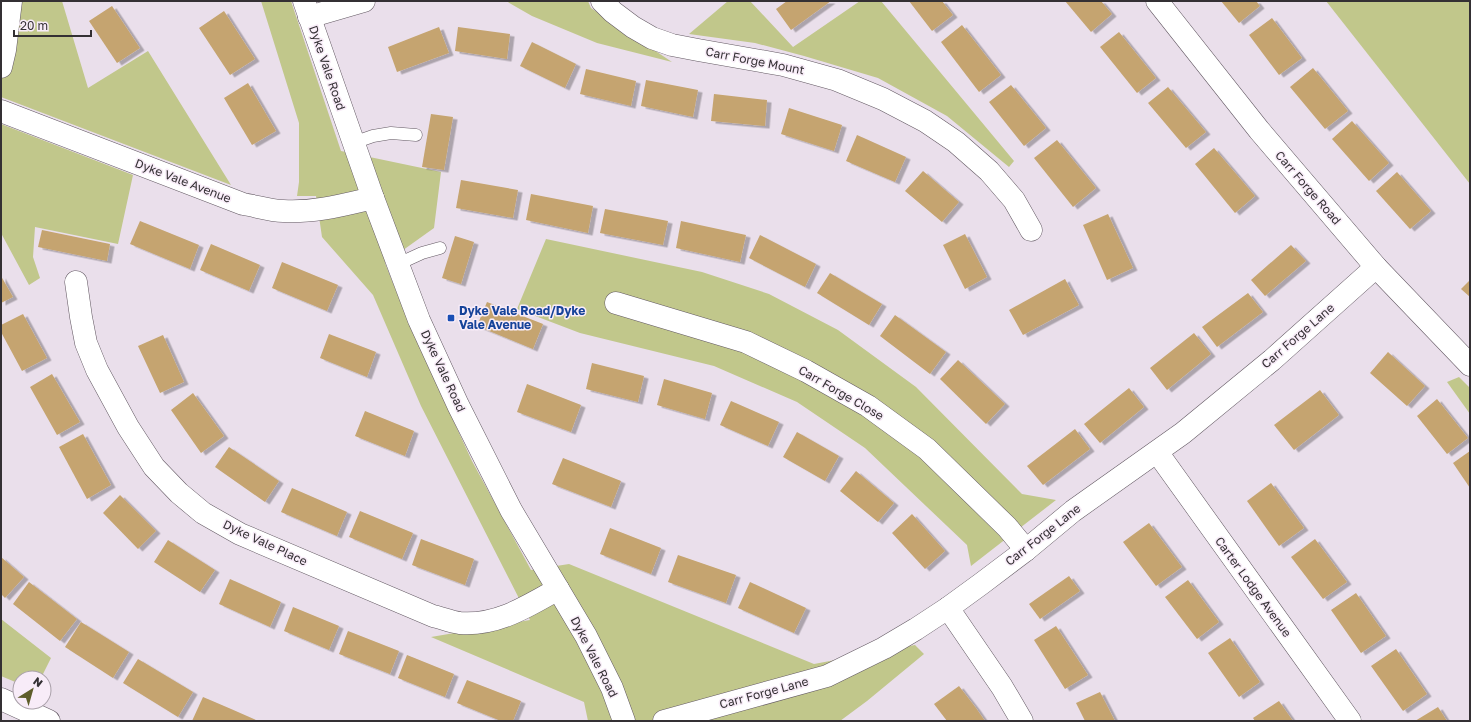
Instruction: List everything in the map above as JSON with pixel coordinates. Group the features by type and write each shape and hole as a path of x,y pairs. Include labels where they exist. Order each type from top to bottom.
{"street":[{"path":"1,67 5,50 10,1"},
{"path":"306,9 364,1"},
{"name":"Carr Forge Mount","path":"602,1 613,12 633,27 652,38 672,45 784,65 837,80 883,98 925,121 956,142 989,171 1014,200 1032,230"},
{"name":"Carr Forge Road","path":"1157,1 1259,130 1376,267 1470,365"},
{"name":"Dyke Vale Road","path":"306,9 353,143 419,320 458,405 511,510 590,642 612,688 624,721"},
{"name":"Dyke Vale Avenue","path":"1,111 243,204 282,211 305,211 373,198"},
{"name":"Carr Forge Lane","path":"664,721 827,676 884,648 948,608 1026,550 1073,511 1183,433 1272,360 1376,267"},
{"name":"Dyke Vale Place","path":"76,282 86,343 97,370 128,427 154,467 179,493 203,513 240,534 433,616 460,623 489,622 522,609 558,589"},
{"name":"Carr Forge Close","path":"616,303 746,342 806,371 868,406 927,449 1007,527 1026,550"},
{"name":"Carter Lodge Avenue","path":"1157,452 1350,721"},
{"path":"948,608 1002,687 1022,721"},
{"path":"1,699 49,721"}],"lane":[{"path":"353,143 373,136 390,133 416,135"},
{"path":"398,264 422,253 440,248"}],"green space":[{"path":"1,1 62,1 88,88 148,51 231,185 1,97"},
{"path":"261,1 291,1 341,151 441,172 434,228 385,263 412,331 472,461 531,570 569,564 814,664 915,645 924,654 867,701 840,721 588,721 584,702 431,637 530,620 421,406 373,295 322,237 316,196 297,196 299,182 299,123"},
{"path":"506,1 588,1 591,8 672,62 597,43 532,16"},
{"path":"728,1 750,1 793,47 860,1 881,1 1014,161 1009,167 947,116 878,78 755,43 689,34"},
{"path":"1326,1 1470,1 1470,184"},
{"path":"1,124 133,175 118,244 35,227 33,257 40,278 29,285 1,233"},
{"path":"546,239 702,272 769,294 838,330 916,387 1022,494 1056,500 971,566 967,545 865,448 797,402 714,366 580,333 517,309"},
{"path":"1459,377 1470,388 1470,414 1447,382"},
{"path":"1,619 51,658 45,670 12,670 12,681 1,676"}],"building":[{"path":"787,1 831,1 791,30 776,9"},
{"path":"909,1 942,1 953,15 932,31"},
{"path":"1065,1 1101,1 1112,14 1091,32"},
{"path":"1221,1 1256,1 1260,6 1239,23"},
{"path":"112,6 140,48 117,63 89,21"},
{"path":"224,11 255,59 230,75 199,28"},
{"path":"1272,18 1302,58 1279,75 1249,35"},
{"path":"962,25 1001,75 979,92 941,42"},
{"path":"439,27 449,53 397,72 388,47"},
{"path":"458,27 510,34 507,59 455,51"},
{"path":"1119,32 1156,78 1137,93 1100,47"},
{"path":"532,42 576,64 565,88 520,66"},
{"path":"1313,68 1348,111 1325,129 1290,87"},
{"path":"586,69 636,81 631,106 580,94"},
{"path":"646,80 698,90 693,117 641,106"},
{"path":"248,83 276,131 252,145 224,98"},
{"path":"1011,85 1046,128 1024,146 989,102"},
{"path":"1168,87 1206,132 1186,148 1148,103"},
{"path":"714,94 767,100 765,126 711,121"},
{"path":"789,108 842,125 834,151 781,134"},
{"path":"431,114 453,117 444,170 422,167"},
{"path":"1352,121 1389,163 1369,181 1332,139"},
{"path":"857,135 906,157 895,182 846,161"},
{"path":"1057,140 1096,188 1073,207 1034,158"},
{"path":"1214,148 1255,196 1235,213 1195,164"},
{"path":"923,171 959,202 942,222 905,191"},
{"path":"1397,172 1431,211 1410,229 1376,191"},
{"path":"461,180 518,190 513,218 456,208"},
{"path":"531,194 593,206 588,233 526,220"},
{"path":"605,209 668,221 663,245 600,233"},
{"path":"1108,214 1133,268 1107,280 1083,225"},
{"path":"140,221 199,245 190,269 130,244"},
{"path":"681,221 746,235 740,262 676,248"},
{"path":"42,230 110,244 107,261 38,247"},
{"path":"965,234 987,277 965,289 943,245"},
{"path":"760,235 816,264 805,287 749,258"},
{"path":"455,236 474,242 461,284 442,278"},
{"path":"211,244 260,265 249,291 200,270"},
{"path":"1291,245 1306,261 1265,296 1251,280"},
{"path":"282,262 338,285 327,311 272,288"},
{"path":"830,273 882,304 869,325 817,293"},
{"path":"1,276 13,297 1,303"},
{"path":"1065,279 1079,305 1023,335 1009,310"},
{"path":"1470,280 1470,297 1461,289"},
{"path":"1248,293 1263,312 1217,347 1202,327"},
{"path":"487,302 543,324 533,349 477,326"},
{"path":"23,314 47,358 22,371 1,332 1,325"},
{"path":"895,315 946,352 930,374 880,336"},
{"path":"1194,333 1211,354 1167,390 1150,368"},
{"path":"329,334 376,352 367,377 320,358"},
{"path":"163,335 184,382 160,393 138,346"},
{"path":"1388,352 1425,386 1407,406 1370,373"},
{"path":"958,360 1005,404 986,424 940,379"},
{"path":"592,363 644,376 638,402 586,389"},
{"path":"52,374 80,422 57,435 30,387"},
{"path":"664,379 712,393 705,419 657,405"},
{"path":"527,384 581,405 571,432 517,412"},
{"path":"1129,388 1144,407 1100,443 1084,424"},
{"path":"1320,390 1339,415 1294,450 1274,425"},
{"path":"193,393 224,436 201,453 171,410"},
{"path":"1437,399 1468,438 1447,454 1417,416"},
{"path":"731,401 779,422 768,446 720,425"},
{"path":"365,411 414,431 405,456 355,436"},
{"path":"1075,429 1090,449 1043,485 1027,466"},
{"path":"797,432 839,456 825,481 783,457"},
{"path":"83,434 111,485 87,499 59,447"},
{"path":"229,447 279,481 265,502 215,467"},
{"path":"1470,451 1470,488 1453,463"},
{"path":"563,458 621,481 611,507 552,484"},
{"path":"856,471 894,503 878,522 840,491"},
{"path":"1271,483 1304,528 1279,546 1247,501"},
{"path":"292,488 347,512 337,536 281,512"},
{"path":"120,495 156,531 138,549 103,513"},
{"path":"360,511 413,533 402,559 349,537"},
{"path":"912,514 945,551 925,569 892,533"},
{"path":"1149,523 1182,567 1156,586 1123,542"},
{"path":"610,528 661,548 651,574 600,554"},
{"path":"421,539 474,559 465,585 412,565"},
{"path":"1315,539 1347,582 1323,599 1291,557"},
{"path":"168,540 215,570 200,592 154,562"},
{"path":"678,555 736,575 726,603 668,582"},
{"path":"1,557 24,577 5,598 1,594"},
{"path":"1069,576 1080,591 1040,619 1029,604"},
{"path":"230,579 281,602 270,627 219,604"},
{"path":"1188,580 1219,622 1197,639 1165,597"},
{"path":"29,582 77,619 60,641 13,604"},
{"path":"750,582 806,608 794,633 738,608"},
{"path":"1356,593 1386,636 1361,653 1331,610"},
{"path":"293,607 339,626 329,650 284,631"},
{"path":"81,622 129,652 113,678 65,647"},
{"path":"1056,626 1088,675 1065,689 1034,640"},
{"path":"348,631 399,651 390,674 339,654"},
{"path":"1230,638 1260,682 1239,697 1208,653"},
{"path":"1396,649 1427,694 1403,711 1371,666"},
{"path":"407,655 454,674 445,697 398,678"},
{"path":"138,659 193,692 178,717 123,683"},
{"path":"467,680 521,701 513,721 501,721 457,703"},
{"path":"959,686 985,721 947,721 934,704"},
{"path":"1100,692 1115,721 1085,721 1076,703"},
{"path":"203,697 231,709 258,721 192,721"},
{"path":"1279,701 1293,721 1255,721 1253,718"},
{"path":"1438,707 1447,721 1415,721"}],"place":[{"name":"Dyke Vale Road/Dyke Vale Avenue","path":"451,318"}]}
